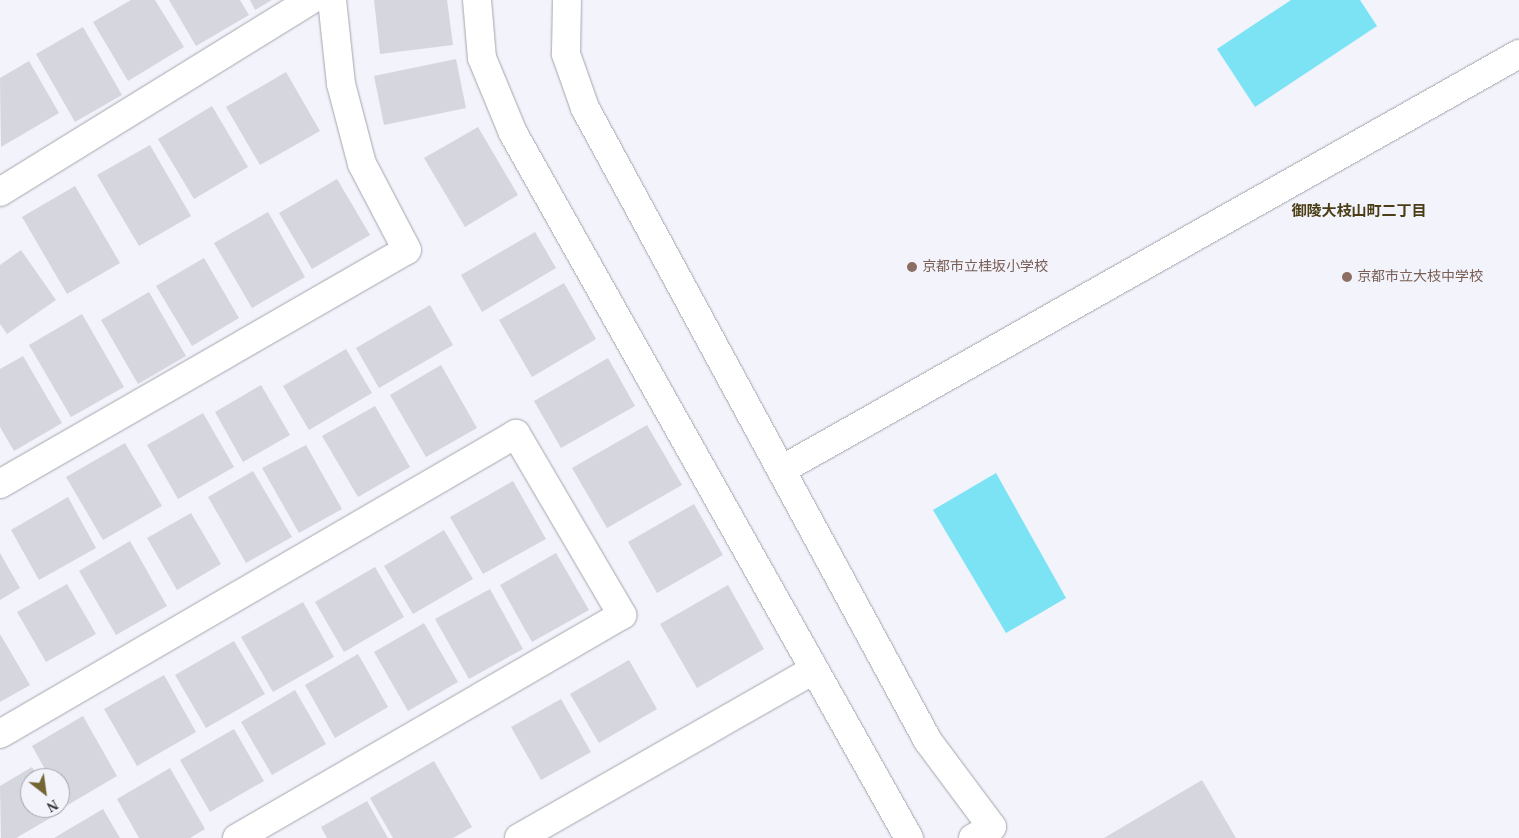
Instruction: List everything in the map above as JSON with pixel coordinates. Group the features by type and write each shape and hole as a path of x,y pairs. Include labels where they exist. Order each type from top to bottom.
{"street":[{"path":"0,192 311,0"},
{"path":"0,484 407,250 362,164 341,84 332,0"},
{"path":"477,0 482,58 513,133 812,671 908,838"},
{"path":"567,0 566,54 585,108 622,181 783,469 928,741 982,833"},
{"path":"783,469 1519,54"},
{"path":"0,734 516,434 622,615 237,838"},
{"path":"519,838 812,671"}],"water":[{"path":"1291,0 1360,0 1377,26 1255,107 1217,49"},
{"path":"996,473 1066,598 1006,633 933,510"}],"building":[{"path":"131,0 155,0 184,47 128,81 93,22"},
{"path":"169,0 240,0 249,15 196,46"},
{"path":"250,0 272,0 255,10"},
{"path":"374,0 447,0 453,45 380,54"},
{"path":"83,27 122,95 75,122 36,54"},
{"path":"456,59 466,108 384,125 374,76"},
{"path":"29,61 59,113 1,147 0,78"},
{"path":"286,72 320,131 260,165 226,107"},
{"path":"212,106 248,167 194,199 158,139"},
{"path":"478,127 518,195 465,227 424,158"},
{"path":"150,145 191,216 139,246 97,175"},
{"path":"337,179 370,235 312,269 279,213"},
{"path":"75,186 120,263 67,294 22,217"},
{"path":"268,212 305,277 252,308 214,243"},
{"path":"535,232 556,268 482,312 461,275"},
{"path":"21,250 56,300 7,334 0,324 0,265"},
{"path":"204,258 239,318 192,346 156,286"},
{"path":"564,283 596,339 532,377 499,320"},
{"path":"149,292 186,356 138,384 101,320"},
{"path":"430,305 453,345 379,388 356,348"},
{"path":"82,314 124,387 71,417 29,345"},
{"path":"346,349 372,393 309,430 283,386"},
{"path":"23,356 62,423 14,451 0,427 0,369"},
{"path":"608,358 635,406 561,448 534,401"},
{"path":"441,365 477,428 426,457 390,395"},
{"path":"261,385 290,435 243,462 215,412"},
{"path":"375,406 410,467 358,497 322,436"},
{"path":"203,413 234,467 178,499 147,445"},
{"path":"647,425 682,485 607,528 572,468"},
{"path":"125,443 162,506 103,540 66,477"},
{"path":"306,445 342,509 299,533 262,468"},
{"path":"253,471 292,537 246,563 208,497"},
{"path":"513,481 546,539 483,574 450,517"},
{"path":"68,497 96,548 39,580 11,530"},
{"path":"694,504 723,555 657,593 628,542"},
{"path":"191,513 221,564 177,590 147,538"},
{"path":"444,530 473,579 413,614 384,566"},
{"path":"130,541 167,606 116,635 79,571"},
{"path":"0,553 20,588 0,600"},
{"path":"556,553 589,610 532,642 500,585"},
{"path":"375,567 404,617 344,652 315,602"},
{"path":"67,584 96,634 46,662 17,612"},
{"path":"728,585 764,649 697,688 660,624"},
{"path":"490,589 523,649 469,679 435,619"},
{"path":"303,602 334,657 273,692 241,637"},
{"path":"424,623 458,682 408,711 374,652"},
{"path":"0,634 30,685 0,702"},
{"path":"234,641 265,694 206,728 175,675"},
{"path":"358,654 388,707 335,738 305,685"},
{"path":"629,660 657,709 599,743 570,694"},
{"path":"164,675 196,732 137,766 104,709"},
{"path":"295,690 326,744 272,775 241,722"},
{"path":"561,699 591,752 541,780 511,727"},
{"path":"83,716 117,776 70,804 70,768 44,768 32,746"},
{"path":"234,729 264,781 210,812 180,760"},
{"path":"434,761 472,827 453,838 393,838 370,798"},
{"path":"170,768 205,829 190,838 139,838 117,799"},
{"path":"20,774 20,818 50,818 16,838 1,838 0,786"},
{"path":"1202,780 1236,838 1104,838"},
{"path":"367,801 388,838 327,838 321,827"},
{"path":"103,809 120,838 54,838"}],"place":[{"name":"京都市立桂坂小学校","path":"912,267"},
{"name":"京都市立大枝中学校","path":"1347,277"}],"district":[{"name":"御陵大枝山町二丁目","path":"1359,212"}]}
